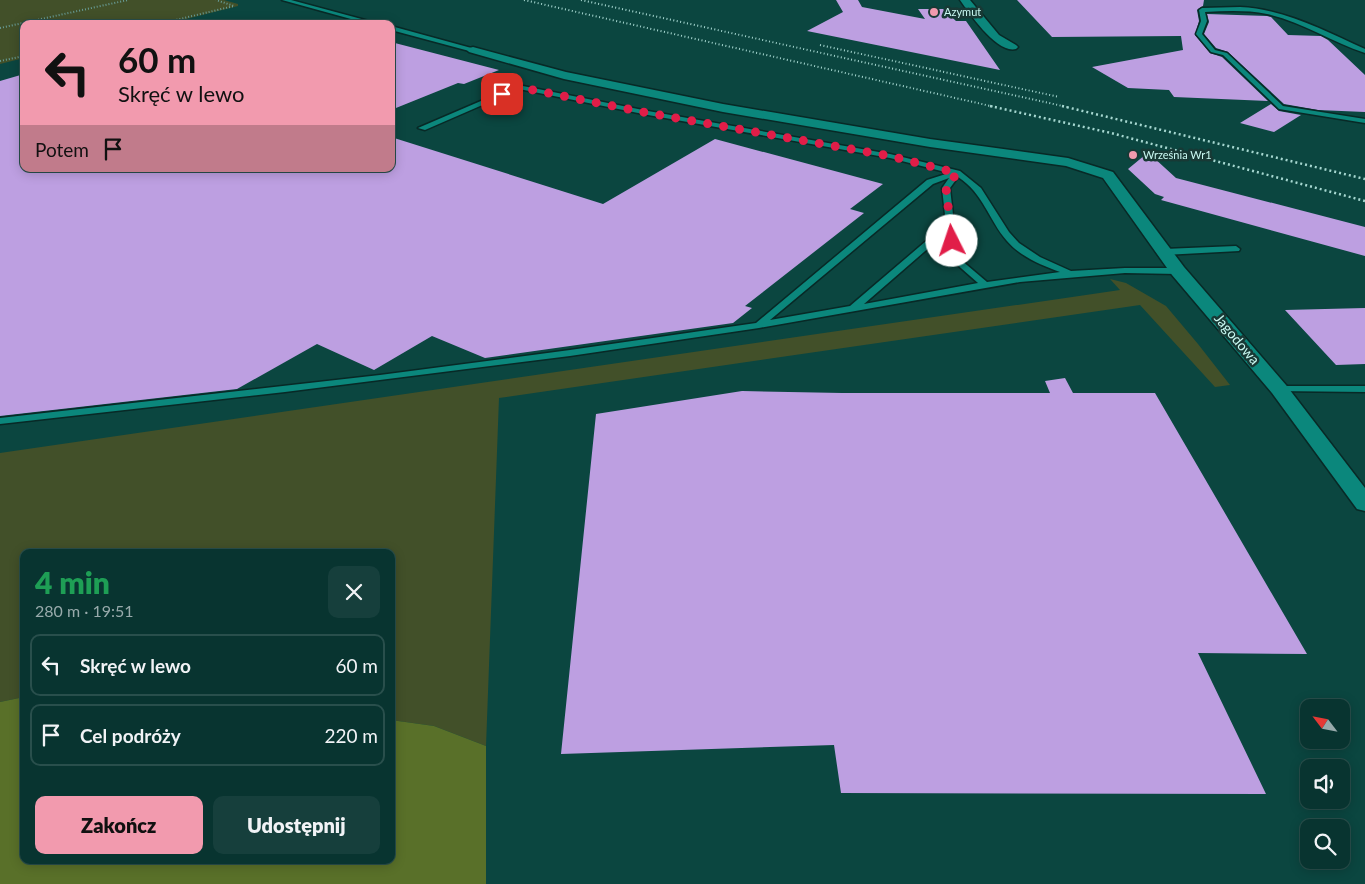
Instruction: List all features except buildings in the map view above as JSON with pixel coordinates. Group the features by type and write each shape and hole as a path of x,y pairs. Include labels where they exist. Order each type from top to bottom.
{"street":[{"path":"965,0 995,37 1012,47"},
{"name":"Jagodowa","path":"473,50 564,76 723,108 930,143 1068,162 1108,175 1178,270 1279,389 1365,504"}],"lane":[{"path":"285,0 362,20"},
{"path":"1365,52 1323,32 1277,14 1251,10 1202,10 1204,21 1199,34 1213,51 1225,54 1281,108 1365,121"},
{"path":"395,29 473,50"},
{"path":"422,128 518,87 648,113 890,156 957,173 981,193 1011,241 1038,259 1067,272"},
{"path":"957,173 946,188 952,241 957,261 985,285"},
{"path":"759,325 930,182 957,173"},
{"path":"852,308 951,224"},
{"path":"1164,252 1236,249"},
{"path":"0,420 249,394 759,325 1067,272 1138,269 1178,270"},
{"path":"1279,389 1365,389"}],"path":[{"path":"37,20 128,0"},
{"path":"175,20 234,6 216,0"},
{"path":"0,28 20,24"},
{"path":"0,61 20,57"}],"green space":[{"path":"0,0 224,0 238,4 238,6 182,20 20,20 20,59 0,64"},
{"path":"1110,279 1126,283 1166,306 1230,385 1215,387 1140,305 499,398 486,746 434,726 395,721 395,549 20,549 20,698 0,702 0,453 1120,290"},
{"path":"20,698 20,864 395,864 395,721 434,726 486,746 486,884 0,884 0,702"}],"railway":[{"path":"524,0 995,107"},
{"path":"581,0 1067,107"},
{"path":"820,45 1059,97"},
{"path":"990,106 1111,133 1365,201"},
{"path":"1062,106 1365,179"}],"place":[{"name":"Azymut","path":"934,12"},
{"name":"Września Wr1","path":"1133,155"}],"route":[{"path":"502,94 518,87 648,113 890,156 957,173 946,188 952,241"}]}
